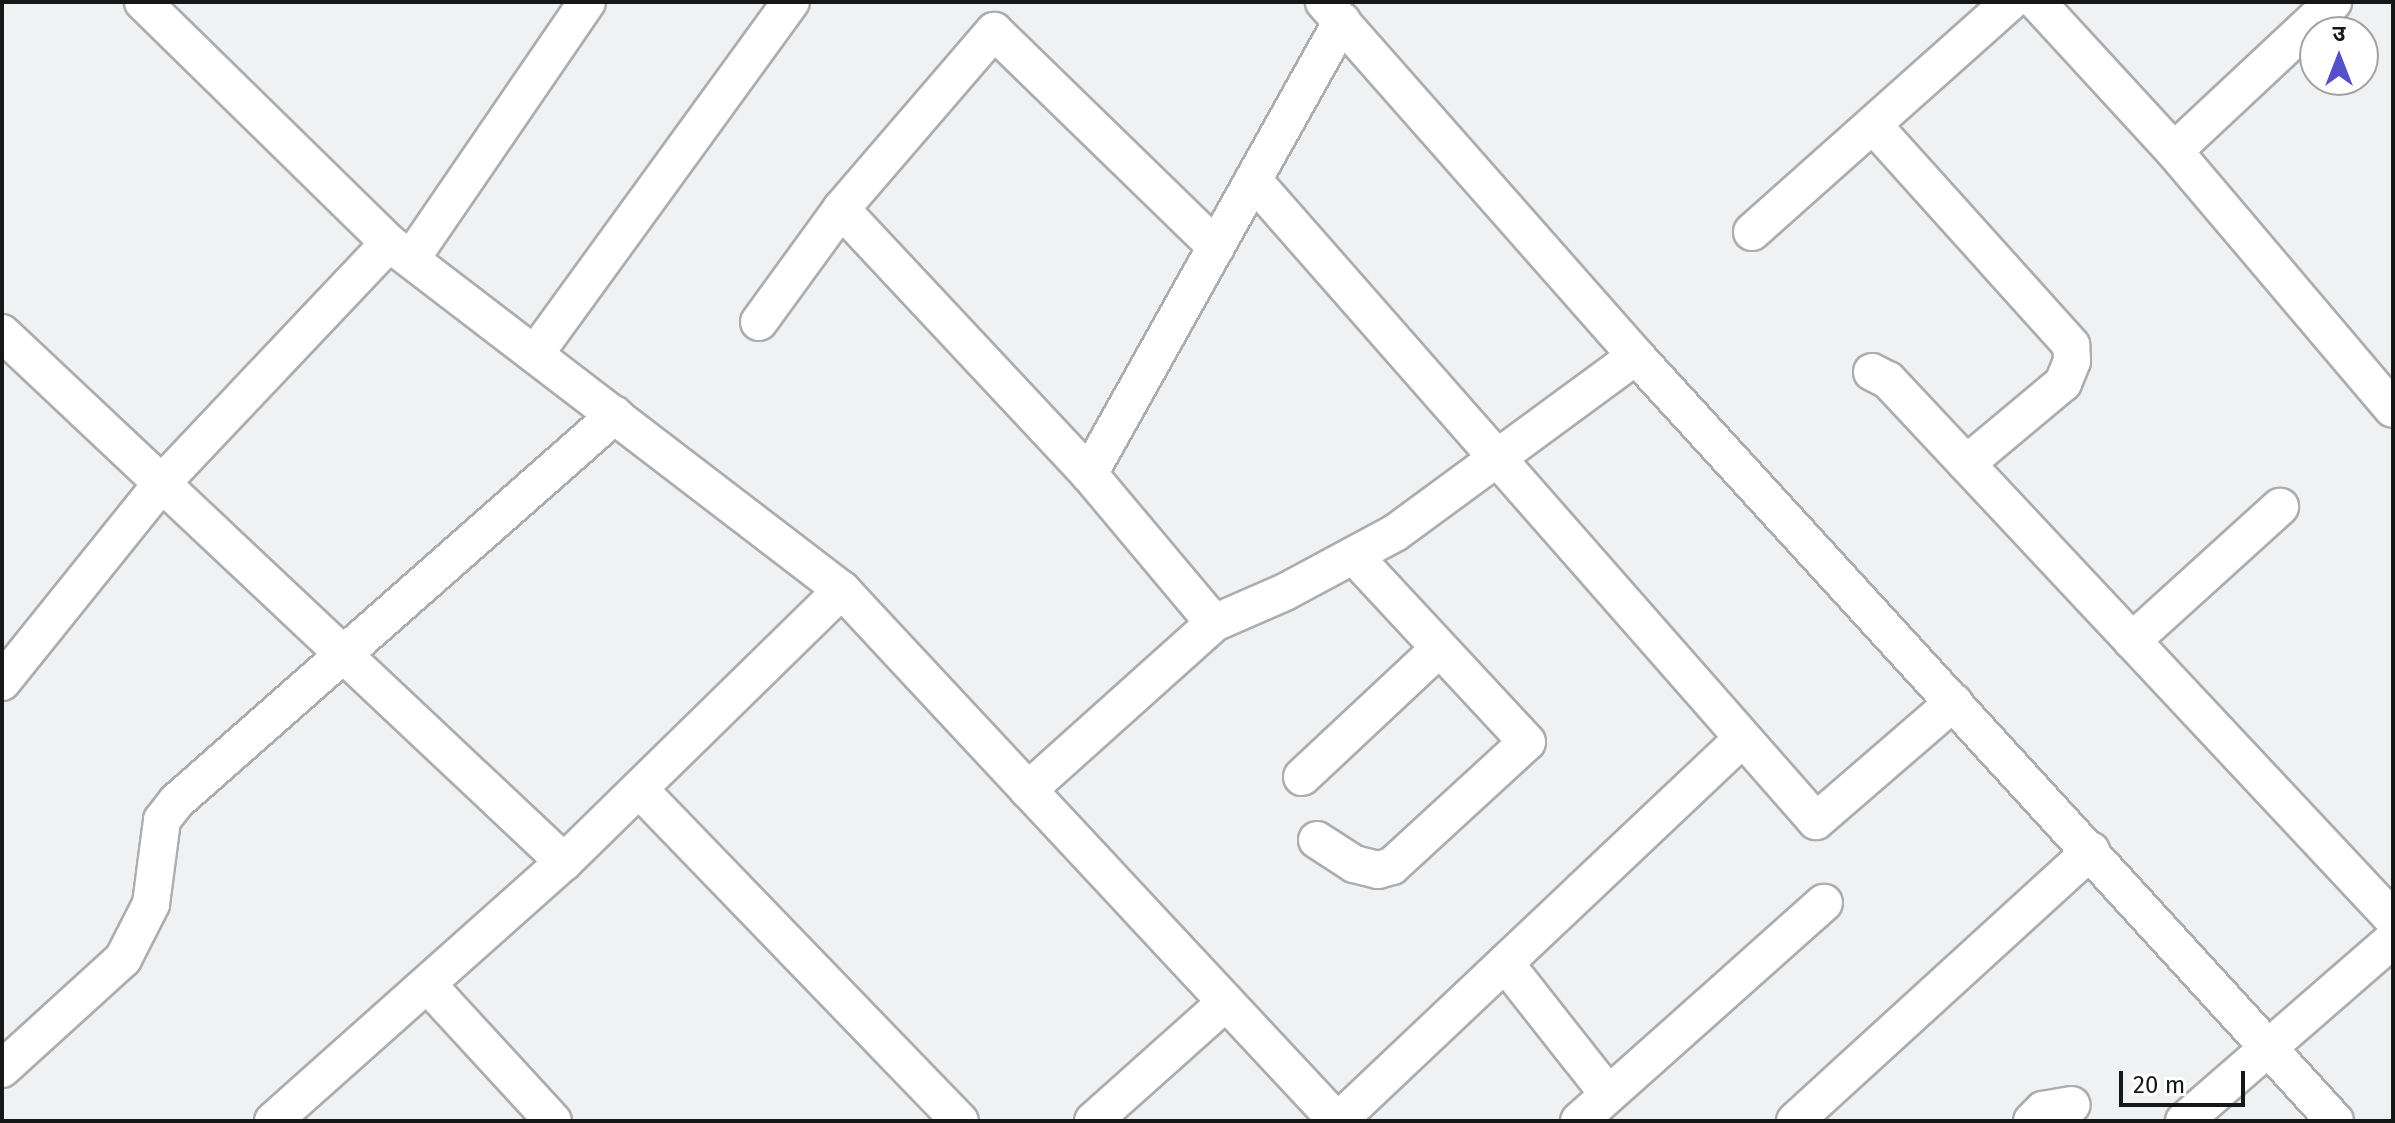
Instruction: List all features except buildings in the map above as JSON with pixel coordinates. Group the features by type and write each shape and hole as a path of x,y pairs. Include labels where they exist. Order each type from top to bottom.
{"street":[{"path":"143,2 400,251 842,590 1337,1121 1742,739"},
{"path":"2,682 161,484 400,251 587,2"},
{"path":"535,354 791,2"},
{"path":"1752,232 2010,2"},
{"path":"2037,2 2174,151 2393,409"},
{"path":"2174,151 2333,2"},
{"path":"1089,474 1253,180 1333,11 1636,356 2270,1046 2335,1121"},
{"path":"759,322 841,209 1002,17 1216,247"},
{"path":"1874,126 2071,345 2072,361 2063,383 1966,464"},
{"path":"1253,180 1816,821 1954,702"},
{"path":"841,209 1089,474 1214,623"},
{"path":"2,333 564,862"},
{"path":"1028,790 1214,623 1355,557 1497,459 1636,356"},
{"path":"1872,372 1888,380 2393,919"},
{"path":"2,1069 123,959 151,904 162,820 177,801 346,657 615,415"},
{"path":"2132,641 2280,507"},
{"path":"1317,840 1354,864 1378,870 1392,866 1527,742 1355,557"},
{"path":"273,1121 564,862 842,590"},
{"path":"1302,777 1439,649"},
{"path":"639,789 960,1121"},
{"path":"1795,1121 2091,851"},
{"path":"1579,1121 1824,903"},
{"path":"2184,1121 2393,939"},
{"path":"1505,963 1608,1094"},
{"path":"427,984 553,1121"},
{"path":"1093,1121 1226,1002"},
{"path":"2032,1121 2043,1110 2072,1105"}]}
